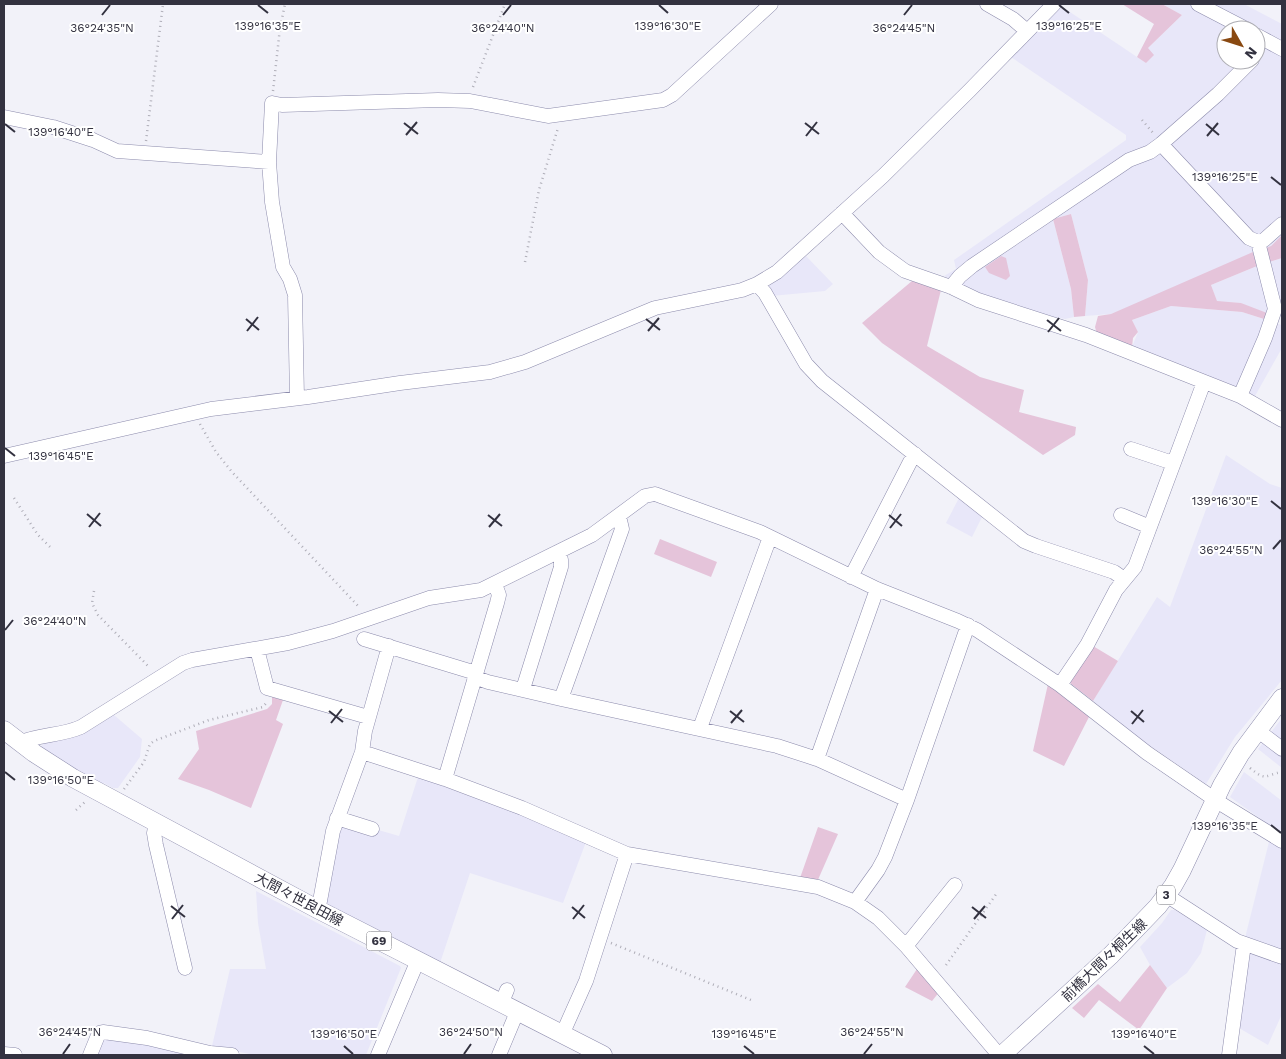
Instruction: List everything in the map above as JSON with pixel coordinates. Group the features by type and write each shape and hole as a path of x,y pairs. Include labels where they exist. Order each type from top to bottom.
{"main road":[{"name":"前橋大間々桐生線","path":"1001,1055 1111,955 1148,918 1182,870 1215,800 1241,753 1282,698"},
{"name":"大間々世良田線","path":"4,730 52,766 317,909 418,960 504,997 517,1012 602,1055"}],"street":[{"path":"297,398 295,295 290,279 283,267 272,202 269,162 272,103 282,105 438,100 470,101 548,116 663,100 672,95 771,4"},
{"path":"987,4 1013,19 1028,31"},
{"path":"4,456 196,412 400,382 490,372 525,362 655,308 742,290 757,284 778,272 923,138 1054,4"},
{"path":"1198,4 1229,20"},
{"path":"1266,44 1268,42 1282,49"},
{"path":"951,287 960,276 1005,243 1129,160 1150,152 1161,144 1218,94 1242,70"},
{"path":"4,117 53,127 93,140 117,151 269,162"},
{"path":"1161,144 1249,238 1258,242 1264,240 1282,224"},
{"path":"842,214 879,252 905,271 951,287 978,300 1086,335 1240,396 1282,420"},
{"path":"1240,396 1268,331 1275,309 1258,242"},
{"path":"757,284 814,374 1024,541 1114,572 1124,579"},
{"path":"1060,686 1087,645 1116,590 1135,567 1204,382"},
{"path":"1131,449 1173,463"},
{"path":"851,577 915,454"},
{"path":"19,743 81,727 192,660 288,643 430,598 474,592 495,584 510,574 592,535 645,496 654,494 770,537 877,589 968,625 1031,665 1147,753 1215,800 1282,841"},
{"path":"1121,515 1150,527"},
{"path":"561,699 622,529 619,516"},
{"path":"700,728 770,537"},
{"path":"523,690 561,567 559,552"},
{"path":"444,779 498,595 495,584"},
{"path":"817,759 877,589"},
{"path":"854,902 882,864 907,800 968,625"},
{"path":"364,639 523,690 777,746 817,759 907,800"},
{"path":"317,909 333,832 362,752 368,717 388,646"},
{"path":"257,649 267,688 368,717"},
{"path":"1257,730 1282,749"},
{"path":"362,752 444,779 522,808 627,854 818,888 854,902 878,918 906,946 1001,1055"},
{"path":"337,818 372,829"},
{"path":"156,822 154,832 156,845 185,968"},
{"path":"562,1035 580,996 627,854"},
{"path":"906,946 955,885"},
{"path":"1166,895 1244,944 1282,957"},
{"path":"1229,1055 1244,944"},
{"path":"378,1055 418,960"},
{"path":"499,1055 517,1012"},
{"path":"90,1055 99,1033 104,1032 147,1038 210,1053 232,1055"},
{"path":"4,1054 15,1055"}],"path":[{"path":"145,153 163,4"},
{"path":"272,103 280,28 285,4"},
{"path":"470,101 472,91 505,4"},
{"path":"525,262 539,190 560,122 560,114"},
{"path":"1142,120 1161,144"},
{"path":"196,412 216,452 261,503 359,606 365,620"},
{"path":"14,498 38,534 52,549"},
{"path":"94,591 92,603 98,614 160,678"},
{"path":"117,801 144,762 150,744 209,720 263,708 267,705 267,688"},
{"path":"1248,766 1260,776 1266,777 1282,772"},
{"path":"946,965 996,893"},
{"path":"598,938 751,1000"}],"shaded area":[{"path":"1122,4 1162,4 1182,15 1148,48 1154,55 1146,63 1137,57 1154,24"},
{"path":"1162,4 1244,4 1282,24 1282,235 1271,246 1269,262 1282,258 1282,316 1279,316 1278,324 1282,325 1282,348 1255,396 1132,347 1138,332 1132,320 1171,306 1242,312 1264,319 1241,303 1217,302 1211,285 1257,266 1111,314 1085,316 1088,280 1071,214 1053,219 1071,289 1074,317 1065,319 1049,316 977,293 944,276 956,269 954,260 1126,140 1126,135 1011,57 1061,6 1146,63 1148,48 1182,15"},
{"path":"1071,214 1088,280 1085,316 1074,317 1071,289 1053,219"},
{"path":"1282,235 1282,258 1269,262 1266,248 1271,246"},
{"path":"1253,252 1257,266 1211,285 1217,301 1241,303 1267,313 1264,319 1242,312 1171,306 1132,320 1138,332 1133,338 1132,347 1097,334 1095,327 1098,316 1111,314"},
{"path":"806,256 833,284 825,291 771,296 766,287"},
{"path":"1001,256 1006,258 1010,276 1006,280 989,273 985,267"},
{"path":"912,281 941,290 927,346 980,377 1024,390 1019,412 1076,427 1075,435 1043,455 882,343 862,323"},
{"path":"1226,455 1270,484 1282,488 1282,680 1235,737 1206,784 1143,741 1093,701 1157,597 1170,607"},
{"path":"960,496 983,515 972,537 946,523"},
{"path":"660,539 717,562 711,577 654,554"},
{"path":"1093,646 1118,661 1093,701 1070,683"},
{"path":"1048,684 1090,715 1064,766 1033,751"},
{"path":"272,697 283,700 276,720 283,724 251,808 178,779 199,749 196,731 267,709 272,704"},
{"path":"114,715 142,739 140,757 118,788 113,788 104,783 101,784 40,750 44,741 72,737 88,731"},
{"path":"1282,718 1282,768 1258,749"},
{"path":"1244,772 1282,801 1282,828 1279,832 1230,797"},
{"path":"418,777 517,813 586,842 563,903 470,873 440,963 395,942 329,905 326,902 339,828 346,826 375,829 399,836"},
{"path":"818,827 838,834 817,882 800,878"},
{"path":"1269,842 1282,848 1282,951 1245,938"},
{"path":"256,891 400,966 401,968 366,1055 254,1055 212,1046 230,969 266,969 258,923"},
{"path":"1171,910 1175,910 1207,930 1201,953 1187,973 1167,988 1150,965 1140,947"},
{"path":"1252,951 1282,962 1282,1014 1268,1045 1239,1028 1248,953"},
{"path":"1150,965 1167,988 1139,1030 1099,1000 1084,1018 1072,1008 1098,984 1120,1002"},
{"path":"919,966 940,991 932,1001 905,987"},
{"path":"106,1038 144,1042 196,1055 95,1055 101,1040"}]}
